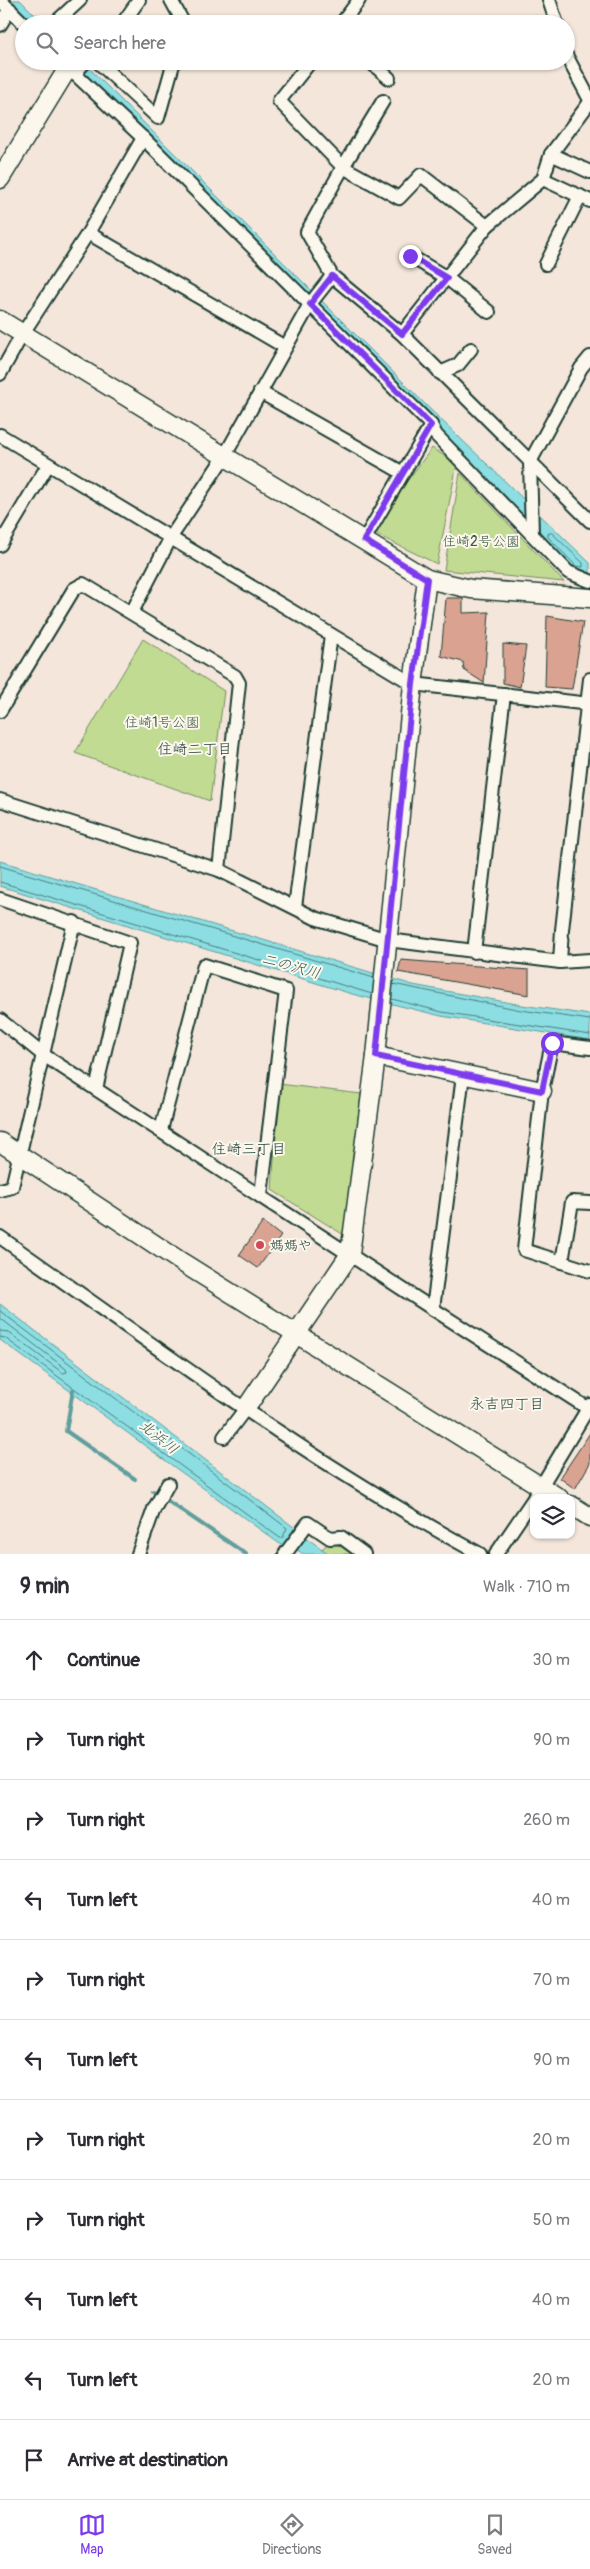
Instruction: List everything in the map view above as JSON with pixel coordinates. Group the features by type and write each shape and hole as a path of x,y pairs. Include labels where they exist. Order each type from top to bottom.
{"street":[{"path":"64,15 80,0"},
{"path":"128,15 138,0"},
{"path":"171,0 179,15"},
{"path":"348,15 360,0"},
{"path":"549,0 554,15"},
{"path":"5,4 15,15"},
{"path":"0,25 5,4"},
{"path":"0,179 67,70"},
{"path":"70,70 143,138 431,425 436,435 532,530 568,572 590,581"},
{"path":"107,70 158,118 171,70"},
{"path":"304,70 279,101 343,166 399,198 420,175 487,226"},
{"path":"380,70 389,78"},
{"path":"402,334 487,226 544,179 551,154 590,101 574,70"},
{"path":"383,101 343,166 307,232 332,276 402,334 590,521"},
{"path":"0,374 23,333 88,233 143,138"},
{"path":"551,154 590,172"},
{"path":"544,179 585,199 546,264"},
{"path":"88,233 285,347"},
{"path":"410,256 447,278 489,312"},
{"path":"132,612 171,537 224,457 310,304 332,276"},
{"path":"0,320 427,579 471,589 590,598"},
{"path":"440,373 458,365 471,349"},
{"path":"532,530 530,462 581,368 590,357"},
{"path":"260,392 403,473"},
{"path":"364,540 431,425"},
{"path":"0,435 413,684 589,703"},
{"path":"0,546 48,465"},
{"path":"224,1437 246,1408 350,1254 376,1056 413,684 427,579"},
{"path":"0,711 74,590 83,584 235,676 239,683 219,870"},
{"path":"295,907 330,635"},
{"path":"560,962 562,930 589,703 590,679"},
{"path":"474,952 504,694"},
{"path":"0,800 219,870 315,918 388,940 560,962 590,960"},
{"path":"0,899 130,942 96,1089"},
{"path":"0,1190 12,1187 74,922"},
{"path":"161,1130 204,966 286,991 261,1195"},
{"path":"0,1020 42,1054 590,1409"},
{"path":"590,1048 552,1043 542,1091 524,1250 590,1271"},
{"path":"376,1056 542,1091"},
{"path":"433,1309 462,1075"},
{"path":"0,1142 296,1334 537,1494 590,1409 590,1405"},
{"path":"562,1262 572,1202 590,1203"},
{"path":"0,1237 246,1408 411,1517 480,1554"},
{"path":"138,1554 154,1509 168,1484"},
{"path":"496,1554 530,1504"},
{"path":"575,1508 590,1517"},
{"path":"285,1554 308,1523 330,1538 341,1537 364,1554"}],"green space":[{"path":"432,448 457,464 437,564 369,531"},
{"name":"住崎2号公園","path":"460,473 564,582 444,570"},
{"name":"住崎1号公園","path":"143,639 224,691 210,801 75,753"},
{"path":"279,1084 361,1094 344,1235 272,1190"},
{"path":"334,1537 358,1554 329,1554 322,1549"}],"water":[{"path":"7,0 20,0 35,15 23,15"},
{"path":"79,70 91,70 434,413 590,563 590,576 574,570"},
{"name":"二の沢川","path":"0,861 413,985 522,1005 590,1015 590,1040 441,1016 352,994 0,886"},
{"name":"北浜川","path":"0,1304 295,1528 284,1547 0,1340"},
{"path":"304,1536 329,1554 303,1554 296,1549"}],"building":[{"path":"446,598 463,598 463,613 489,612 484,683 464,670 463,662 441,656"},
{"path":"547,616 583,622 572,689 545,687"},
{"path":"503,644 526,646 520,687 503,683"},
{"path":"401,960 529,970 529,995 398,972"},
{"name":"媽媽や","path":"263,1222 281,1236 258,1268 239,1255"},
{"path":"590,1433 590,1463 575,1489 560,1478"}],"waterway":[{"path":"73,1390 66,1431 135,1479"},
{"path":"153,1491 246,1554"}],"place":[{"name":"媽媽や","path":"260,1245"}],"district":[{"name":"住崎二丁目","path":"195,749"},
{"name":"住崎三丁目","path":"249,1149"},
{"name":"永吉四丁目","path":"507,1404"}],"route":[{"path":"410,256 447,278 402,334 332,276 310,304 431,425 364,540 427,579 413,684 376,1056 542,1091 552,1043"}]}
